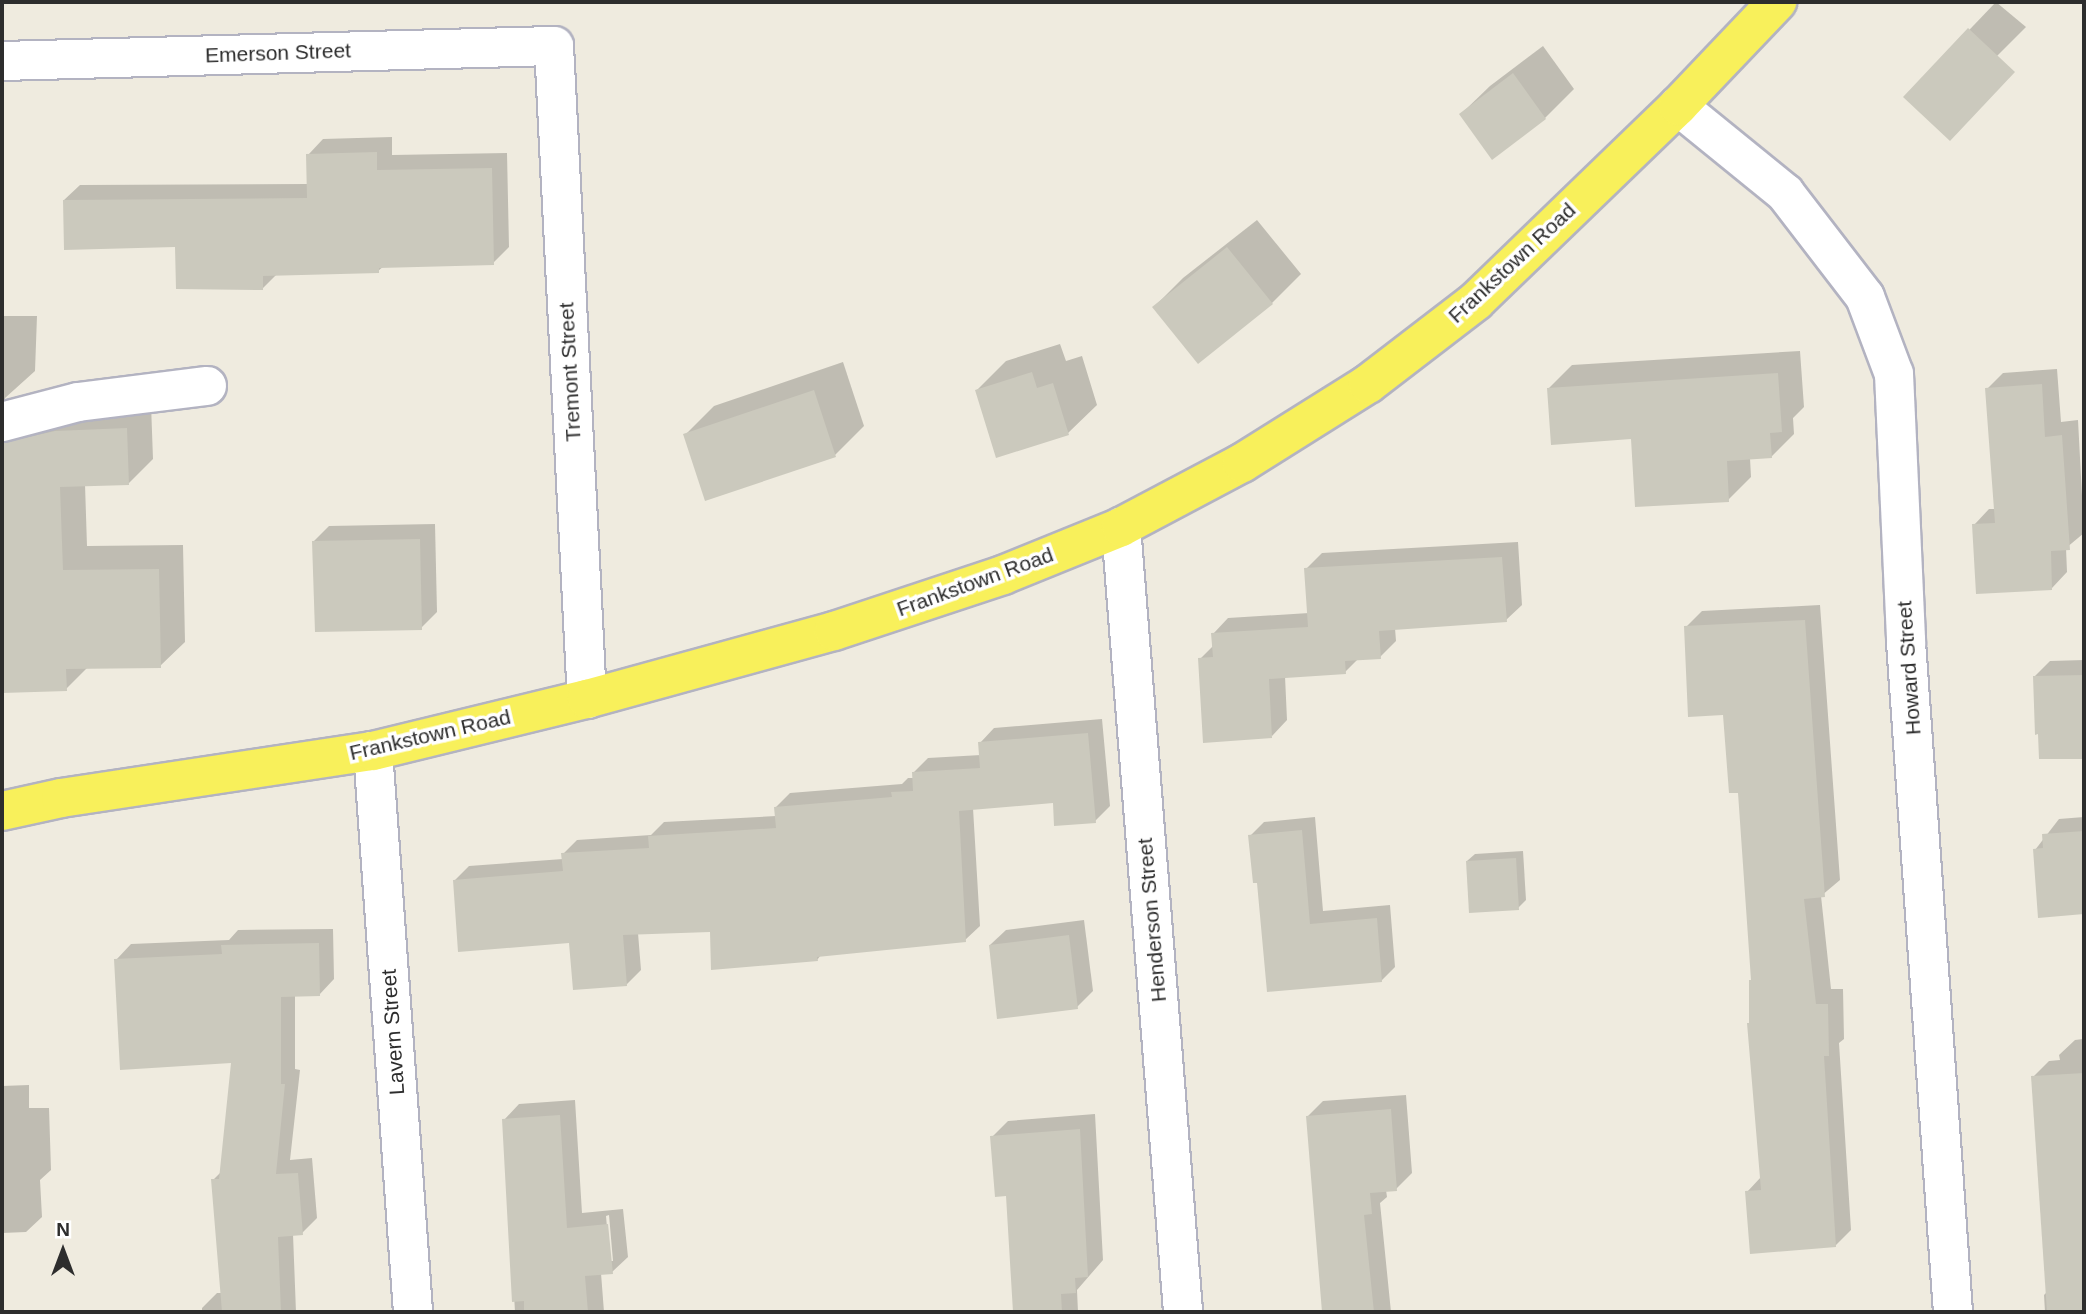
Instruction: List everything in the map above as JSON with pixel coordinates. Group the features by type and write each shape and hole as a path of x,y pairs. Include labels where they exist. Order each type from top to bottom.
{"main road":[{"name":"Frankstown Road","path":"2,811 61,798 373,751 587,699 834,631 1003,575 1121,527 1242,463 1368,384 1476,301 1678,106 1777,2"}],"street":[{"name":"Emerson Street","path":"2,61 554,46"},
{"name":"Tremont Street","path":"554,46 587,699"},
{"name":"Howard Street","path":"1678,106 1785,193 1865,297 1894,374 1906,642 1953,1312"},
{"path":"2,422 78,402 207,386"},
{"name":"Henderson Street","path":"1121,527 1183,1312"},
{"name":"Lavern Street","path":"373,751 413,1312"}],"building":[{"path":"1968,28 2015,72 1950,141 1903,97"},
{"path":"1513,73 1546,119 1492,160 1459,114"},
{"path":"377,152 377,170 492,168 494,265 379,268 379,273 263,276 263,290 176,289 175,247 64,250 63,200 307,198 306,154"},
{"path":"1227,247 1273,304 1198,364 1152,307"},
{"path":"1032,372 1037,388 1053,383 1069,435 996,458 975,390"},
{"path":"1778,373 1782,432 1770,433 1772,458 1727,461 1729,502 1635,507 1631,439 1551,445 1547,388"},
{"path":"2042,384 2045,437 2062,435 2070,550 2051,551 2052,590 1976,594 1972,524 1995,523 1985,388"},
{"path":"814,390 836,457 705,501 683,434"},
{"path":"127,428 129,485 60,487 63,570 159,569 161,668 66,669 67,691 2,693 2,443 55,431"},
{"path":"420,539 422,630 315,632 312,541"},
{"path":"1502,557 1507,622 1379,631 1381,659 1345,661 1346,674 1269,679 1272,738 1203,743 1198,658 1213,657 1211,633 1308,627 1304,568"},
{"path":"1805,620 1825,897 1804,899 1816,1004 1828,1004 1829,1056 1824,1056 1836,1247 1750,1254 1745,1191 1761,1190 1747,1023 1751,980 1738,793 1729,793 1723,715 1688,717 1684,626"},
{"path":"2084,675 2084,759 2039,759 2038,734 2035,735 2033,676"},
{"path":"1088,733 1096,823 1054,826 1053,803 959,811 966,942 817,957 818,961 711,970 710,932 623,935 627,986 573,990 569,943 458,952 453,880 563,871 561,853 649,848 648,836 776,828 774,807 892,797 891,792 913,791 912,772 980,768 978,742"},
{"path":"1302,830 1310,924 1377,918 1382,982 1267,992 1257,883 1253,883 1248,835"},
{"path":"2084,831 2084,914 2038,918 2033,849 2043,848 2042,834"},
{"path":"1516,858 1519,910 1469,913 1466,861"},
{"path":"1069,935 1078,1009 997,1019 989,945"},
{"path":"319,943 320,996 281,997 281,1084 285,1084 276,1174 298,1173 303,1235 278,1237 281,1312 222,1312 211,1179 219,1179 231,1063 120,1070 114,959 222,954 221,945"},
{"path":"2084,1073 2084,1312 2047,1312 2031,1076"},
{"path":"1391,1109 1397,1191 1370,1193 1372,1214 1364,1215 1374,1312 1322,1312 1306,1116"},
{"path":"560,1115 567,1228 608,1224 613,1274 585,1276 588,1312 524,1312 524,1301 512,1302 502,1119"},
{"path":"1080,1129 1088,1277 1075,1278 1076,1293 1061,1294 1062,1312 1013,1312 1006,1196 995,1197 990,1136"}]}
